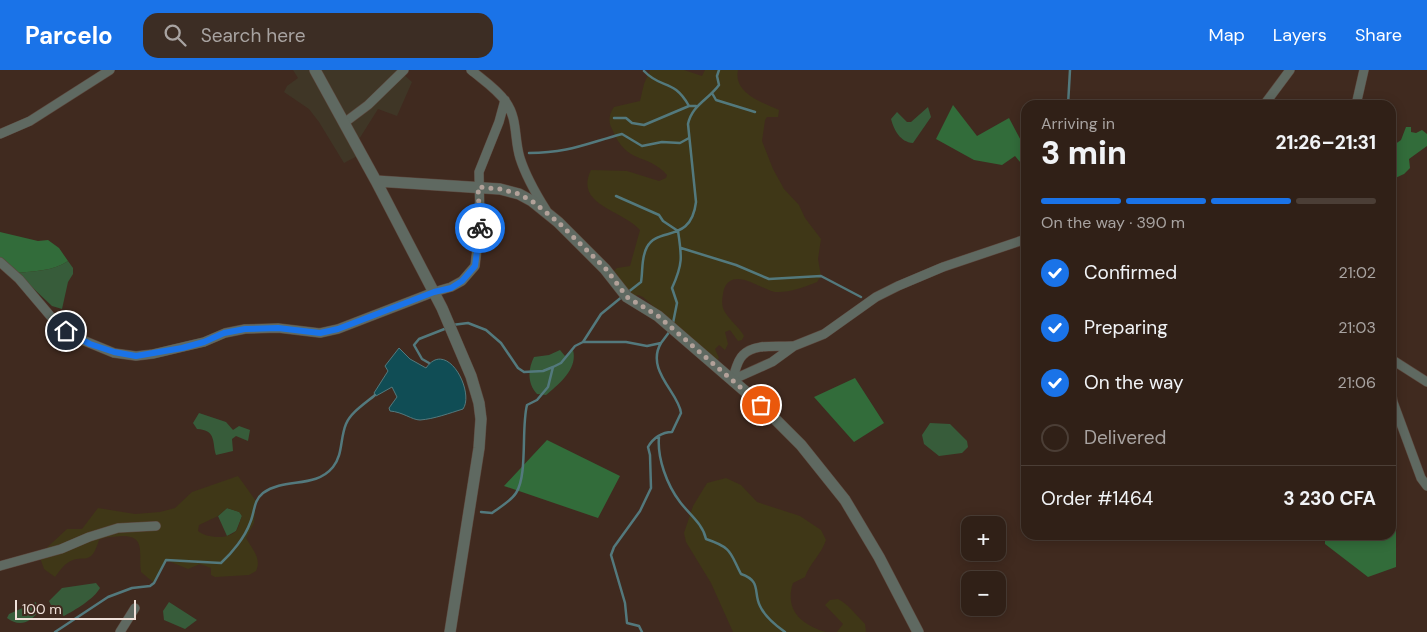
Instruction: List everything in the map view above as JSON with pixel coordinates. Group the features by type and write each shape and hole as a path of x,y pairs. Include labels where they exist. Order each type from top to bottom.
{"street":[{"path":"0,134 30,121 110,70"},
{"path":"315,70 434,292 471,376 480,411 479,448 450,632"},
{"path":"344,123 368,106 404,70"},
{"path":"471,70 498,91 504,100 516,124 520,158 532,186 549,215"},
{"path":"1268,100 1290,70"},
{"path":"1357,100 1364,70"},
{"path":"0,262 19,279 58,325 69,333 114,352 136,356 182,348 204,342 224,333 245,329 278,328 320,333 338,329 434,292 451,288 462,281 475,266 480,223 479,172 499,122 504,100"},
{"path":"376,181 500,189 519,194 549,215 606,269 627,297 658,316 732,380 801,444 845,500 879,557 918,632"},
{"path":"732,380 772,362 794,346 824,334 876,297 898,286 944,267 1021,241"},
{"path":"732,380 742,356 749,351 758,348 794,346"},
{"path":"1396,362 1427,382"},
{"path":"1396,410 1421,478 1427,486"},
{"path":"0,566 61,549 89,537 118,528 156,526"},
{"path":"120,632 135,608"}],"shaded area":[{"path":"293,70 404,70 402,73 412,82 397,116 378,109 356,144 361,154 344,163 309,109 284,92 287,86 298,78"}],"green space":[{"path":"953,105 977,136 1009,118 1021,141 1021,163 1015,156 1002,165 974,160 936,139"},
{"path":"928,107 931,117 913,143 901,138 891,119 897,112 907,122 911,122"},
{"path":"1406,127 1411,127 1411,132 1416,133 1422,130 1427,134 1427,146 1409,159 1410,168 1404,174 1396,178 1396,144 1401,140"},
{"path":"0,232 38,241 48,240 59,248 68,261 50,269 17,273 0,258"},
{"path":"68,261 73,268 73,274 68,282 62,309 52,306 17,273 50,269"},
{"path":"560,350 565,356 573,350 573,364 570,370 562,381 546,395 537,394 530,381 534,357 549,355"},
{"path":"855,378 884,423 854,442 814,397"},
{"path":"199,413 226,422 233,430 239,426 250,430 248,441 236,436 232,439 233,451 216,455 211,435 208,432 197,429 193,423"},
{"path":"930,423 950,424 967,441 968,447 962,453 939,456 924,444 922,435"},
{"path":"547,440 620,476 598,518 504,486"},
{"path":"227,508 240,512 242,516 236,531 227,536 218,516"},
{"path":"1325,540 1396,540 1396,567 1368,577 1325,544"},
{"path":"96,583 100,588 89,600 79,607 64,616 54,611 49,601 62,588"},
{"path":"36,602 38,612 28,621 20,623 7,618 9,614"},
{"path":"169,602 197,620 185,629 164,620 163,611"}],"sand":[{"path":"650,70 684,70 702,76 705,70 738,70 740,85 745,91 758,100 779,110 778,117 767,117 765,120 762,141 773,169 784,189 799,205 805,218 821,239 818,259 821,276 817,282 785,292 775,292 740,279 728,282 724,289 723,308 727,316 744,336 742,340 738,341 730,330 725,332 728,344 725,350 719,345 715,349 719,358 715,362 643,297 638,295 633,298 618,282 618,275 614,271 617,268 630,266 640,230 594,199 589,191 587,182 591,170 627,171 659,181 666,178 667,175 660,168 624,149 610,124 610,115 614,107 640,101"},
{"path":"238,476 256,501 254,523 246,538 257,558 258,566 256,571 249,575 215,577 211,575 211,568 200,564 188,569 166,560 154,583 141,572 140,548 136,539 123,536 99,540 92,555 72,560 55,577 44,569 39,555 67,529 82,529 98,508 135,514 160,512 175,508 192,492","holes":["227,508 239,512 242,516 237,530 228,536 217,537 198,531 199,525 218,516"]},
{"path":"726,478 741,485 757,502 800,516 821,530 826,540 824,545 805,577 793,583 791,601 793,609 803,621 826,632 733,632 711,583 686,542 684,533 693,506 707,483"},
{"path":"838,599 865,624 866,632 837,632 843,624 825,605 830,600"}],"water":[{"path":"399,348 410,359 426,368 434,360 442,359 450,363 457,371 465,391 466,401 463,409 420,420 390,411 389,408 397,397 392,387 376,396 374,393 388,371 385,366"}],"waterway":[{"path":"627,293 641,282 644,255 652,241 681,229 688,224 693,215 696,202 688,124 693,112 719,85 717,76 719,70"},
{"path":"1068,100 1070,70"},
{"path":"644,71 656,81 678,91 689,106"},
{"path":"712,93 716,100 755,112"},
{"path":"614,118 626,118 632,123 644,125 689,106 696,106"},
{"path":"529,153 566,150 622,134 642,146 662,142 680,143 689,138"},
{"path":"616,196 659,215 663,221 678,231 681,260 672,288 677,303 673,323"},
{"path":"681,248 736,265 769,279 821,276 861,297"},
{"path":"583,342 601,314 623,296"},
{"path":"452,325 468,323 486,330 501,343 518,368 524,372 543,371 553,367"},
{"path":"429,363 422,359 414,345 419,339 447,328"},
{"path":"481,512 492,513 514,496 520,485 527,405 537,400 548,387 553,367 561,363 575,346 583,342 626,342 647,346 661,343 670,331"},
{"path":"642,632 639,626 627,623 625,603 611,555 614,547 640,511 651,488 648,447 658,436 672,432 681,413 679,405 664,381 657,363 657,353 661,343"},
{"path":"55,632 108,597 132,588 150,586 154,583 166,560 221,563 234,550 245,534 252,519 256,503 263,493 281,485 318,478 326,474 333,467 340,452 344,429 348,420 375,395"},
{"path":"659,437 661,462 667,480 675,495 699,524 706,539 721,545 730,552 741,574 752,580 756,588 758,601 765,614 785,632"}],"way so far":[{"path":"480,228 478,187 500,189 519,194 532,201 558,222 606,269 616,285 627,297 658,316 761,405"}],"route":[{"path":"66,331 90,344 114,352 136,356 182,348 204,342 224,333 245,329 278,328 320,333 338,329 434,292 451,288 462,281 475,266 480,228"}]}
